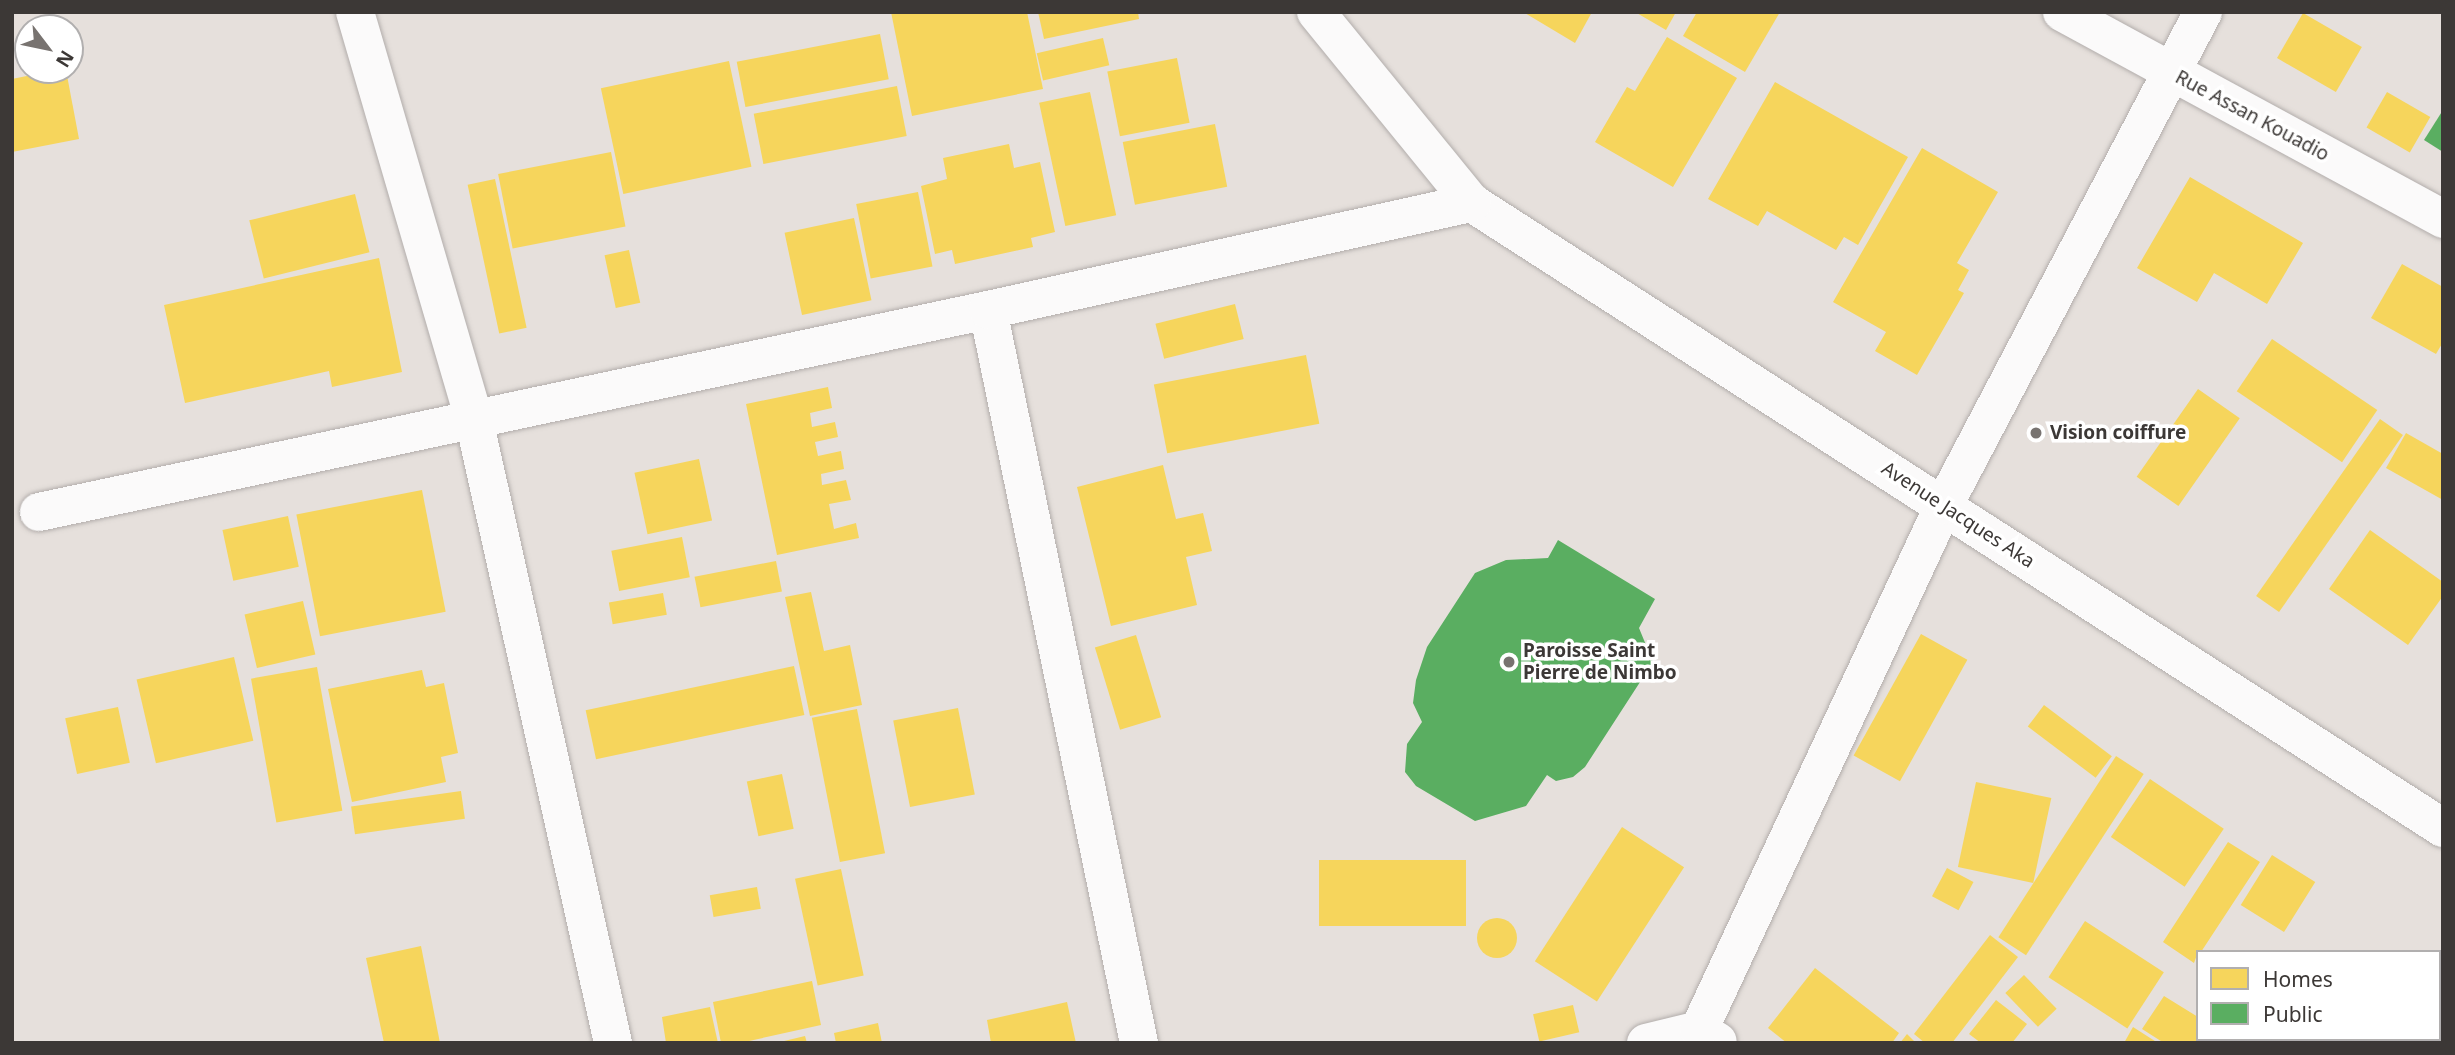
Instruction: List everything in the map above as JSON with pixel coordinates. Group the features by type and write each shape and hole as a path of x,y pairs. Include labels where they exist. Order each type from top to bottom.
{"street":[{"path":"355,12 474,420 613,1043"},
{"name":"Avenue Jacques Aka","path":"1316,12 1472,203 2443,828"},
{"name":"Rue Assan Kouadio","path":"2062,12 2443,219"},
{"path":"1646,1043 1705,1039 1944,505 2203,12"},
{"path":"39,512 988,310 1472,203"},
{"path":"988,310 1139,1043"}],"building: Homes":[{"path":"891,12 1027,12 1043,89 912,116"},
{"path":"1038,12 1138,12 1139,19 1044,39"},
{"path":"1523,12 1592,12 1575,43"},
{"path":"1635,12 1676,12 1666,30"},
{"path":"1697,12 1780,12 1745,72 1683,36"},
{"path":"2303,13 2362,47 2336,92 2277,58"},
{"path":"880,34 889,79 745,107 737,62"},
{"path":"1667,37 1737,78 1673,187 1595,142 1627,87 1635,91"},
{"path":"1103,38 1109,65 1043,81 1037,53"},
{"path":"1177,58 1190,123 1120,136 1107,72"},
{"path":"729,61 751,167 623,194 601,88"},
{"path":"12,79 14,84 69,84 79,139 12,152"},
{"path":"1775,82 1908,157 1858,245 1844,237 1836,250 1767,211 1758,226 1708,199"},
{"path":"897,86 907,136 763,164 754,114"},
{"path":"1090,92 1116,215 1065,226 1039,103"},
{"path":"2387,92 2430,117 2410,153 2366,128"},
{"path":"1215,124 1227,187 1135,205 1123,142"},
{"path":"1009,144 1014,168 1040,162 1055,232 1031,238 1033,247 955,264 952,250 935,254 921,186 947,179 943,158"},
{"path":"1922,148 1998,192 1957,263 1969,270 1958,290 1964,293 1917,375 1875,351 1886,332 1833,302"},
{"path":"611,152 626,227 513,249 498,174"},
{"path":"2190,177 2303,243 2267,304 2214,273 2197,302 2137,268"},
{"path":"495,179 527,328 499,333 468,185"},
{"path":"918,192 933,267 871,279 856,204"},
{"path":"355,194 370,252 264,279 249,220"},
{"path":"854,218 871,300 802,315 785,233"},
{"path":"629,250 640,303 616,308 605,255"},
{"path":"379,258 402,372 332,387 329,371 185,403 164,305"},
{"path":"2402,264 2443,287 2443,342 2436,354 2371,318"},
{"path":"1235,304 1244,339 1164,359 1155,324"},
{"path":"2272,339 2377,410 2342,462 2237,391"},
{"path":"1306,355 1319,424 1167,453 1154,385"},
{"path":"828,387 832,408 810,413 812,427 835,422 838,437 815,442 818,456 841,451 844,469 821,474 822,485 846,480 851,500 829,504 834,529 856,523 859,538 777,555 746,404"},
{"path":"2198,389 2240,418 2178,506 2137,477"},
{"path":"2380,419 2403,435 2279,612 2256,596"},
{"path":"2406,433 2443,454 2443,500 2386,468"},
{"path":"699,459 712,521 648,534 634,473"},
{"path":"1163,465 1176,519 1203,513 1212,551 1186,557 1197,605 1111,626 1077,487"},
{"path":"422,490 446,612 320,636 296,514"},
{"path":"288,516 299,567 233,581 222,530"},
{"path":"2370,530 2443,582 2443,596 2408,645 2329,589"},
{"path":"682,537 690,577 619,591 611,551"},
{"path":"776,561 782,591 700,607 695,577"},
{"path":"811,592 824,651 850,645 862,705 810,716 785,597"},
{"path":"663,593 667,615 613,624 609,603"},
{"path":"303,601 315,655 257,668 245,614"},
{"path":"1921,634 1967,660 1900,781 1854,756"},
{"path":"1136,635 1161,717 1120,730 1095,648"},
{"path":"234,657 253,741 156,763 137,679"},
{"path":"794,666 804,715 596,759 586,710"},
{"path":"317,667 342,811 276,822 251,679"},
{"path":"422,670 426,687 444,683 458,753 441,757 446,782 352,802 328,689"},
{"path":"2044,705 2112,756 2096,778 2028,727"},
{"path":"118,707 130,763 77,774 65,718"},
{"path":"958,708 975,794 910,807 893,721"},
{"path":"857,709 885,853 840,862 812,718"},
{"path":"2116,756 2144,774 2026,955 1998,937"},
{"path":"782,774 794,829 758,836 747,781"},
{"path":"2150,779 2224,829 2185,887 2111,837"},
{"path":"1976,782 2051,798 2033,883 1958,867"},
{"path":"461,791 465,819 355,834 351,806"},
{"path":"1622,827 1684,867 1597,1001 1535,961"},
{"path":"2228,842 2260,862 2202,950 2196,950 2194,963 2163,942"},
{"path":"2272,855 2315,882 2284,932 2241,905"},
{"path":"1319,860 1466,860 1466,926 1319,926"},
{"path":"1947,868 1973,882 1958,910 1932,896"},
{"path":"841,869 864,976 818,985 795,879"},
{"path":"757,887 761,909 714,917 710,895"},
{"path":"1497,918 1505,919 1511,924 1516,930 1516,946 1511,952 1505,957 1497,958 1489,957 1483,952 1478,946 1477,938 1478,930 1483,924 1489,919"},
{"path":"2085,921 2164,972 2127,1028 2049,977"},
{"path":"1990,935 2018,957 1952,1043 1925,1043 1914,1034"},
{"path":"421,946 440,1043 384,1043 366,958"},
{"path":"1815,968 1899,1033 1892,1043 1787,1043 1768,1028"},
{"path":"2024,975 2057,1009 2038,1027 2005,993"},
{"path":"812,981 821,1025 740,1043 721,1043 713,1002"},
{"path":"2164,996 2196,1016 2196,1041 2238,1043 2164,1043 2142,1029"},
{"path":"1996,1000 2027,1024 2012,1043 1981,1043 1969,1034"},
{"path":"1067,1002 1076,1043 991,1043 987,1020"},
{"path":"1573,1005 1579,1032 1539,1042 1533,1014"},
{"path":"710,1007 718,1043 666,1043 662,1017"},
{"path":"878,1023 882,1043 836,1043 834,1033"},
{"path":"2133,1027 2158,1043 2124,1043"},
{"path":"1907,1034 1916,1043 1900,1043"},
{"path":"805,1036 807,1043 780,1043 780,1042"},
{"path":"2327,1041 2379,1041 2379,1043"}],"building: Public":[{"path":"2443,110 2443,152 2424,140"},
{"path":"1558,540 1655,599 1639,628 1653,662 1585,767 1573,777 1556,781 1547,775 1526,806 1475,821 1416,786 1405,772 1407,744 1422,722 1413,703 1416,680 1427,647 1475,573 1506,560 1548,558"}],"place":[{"name":"Vision coiffure","path":"2036,433"},
{"name":"Paroisse Saint Pierre de Nimbo","path":"1509,662"}]}
